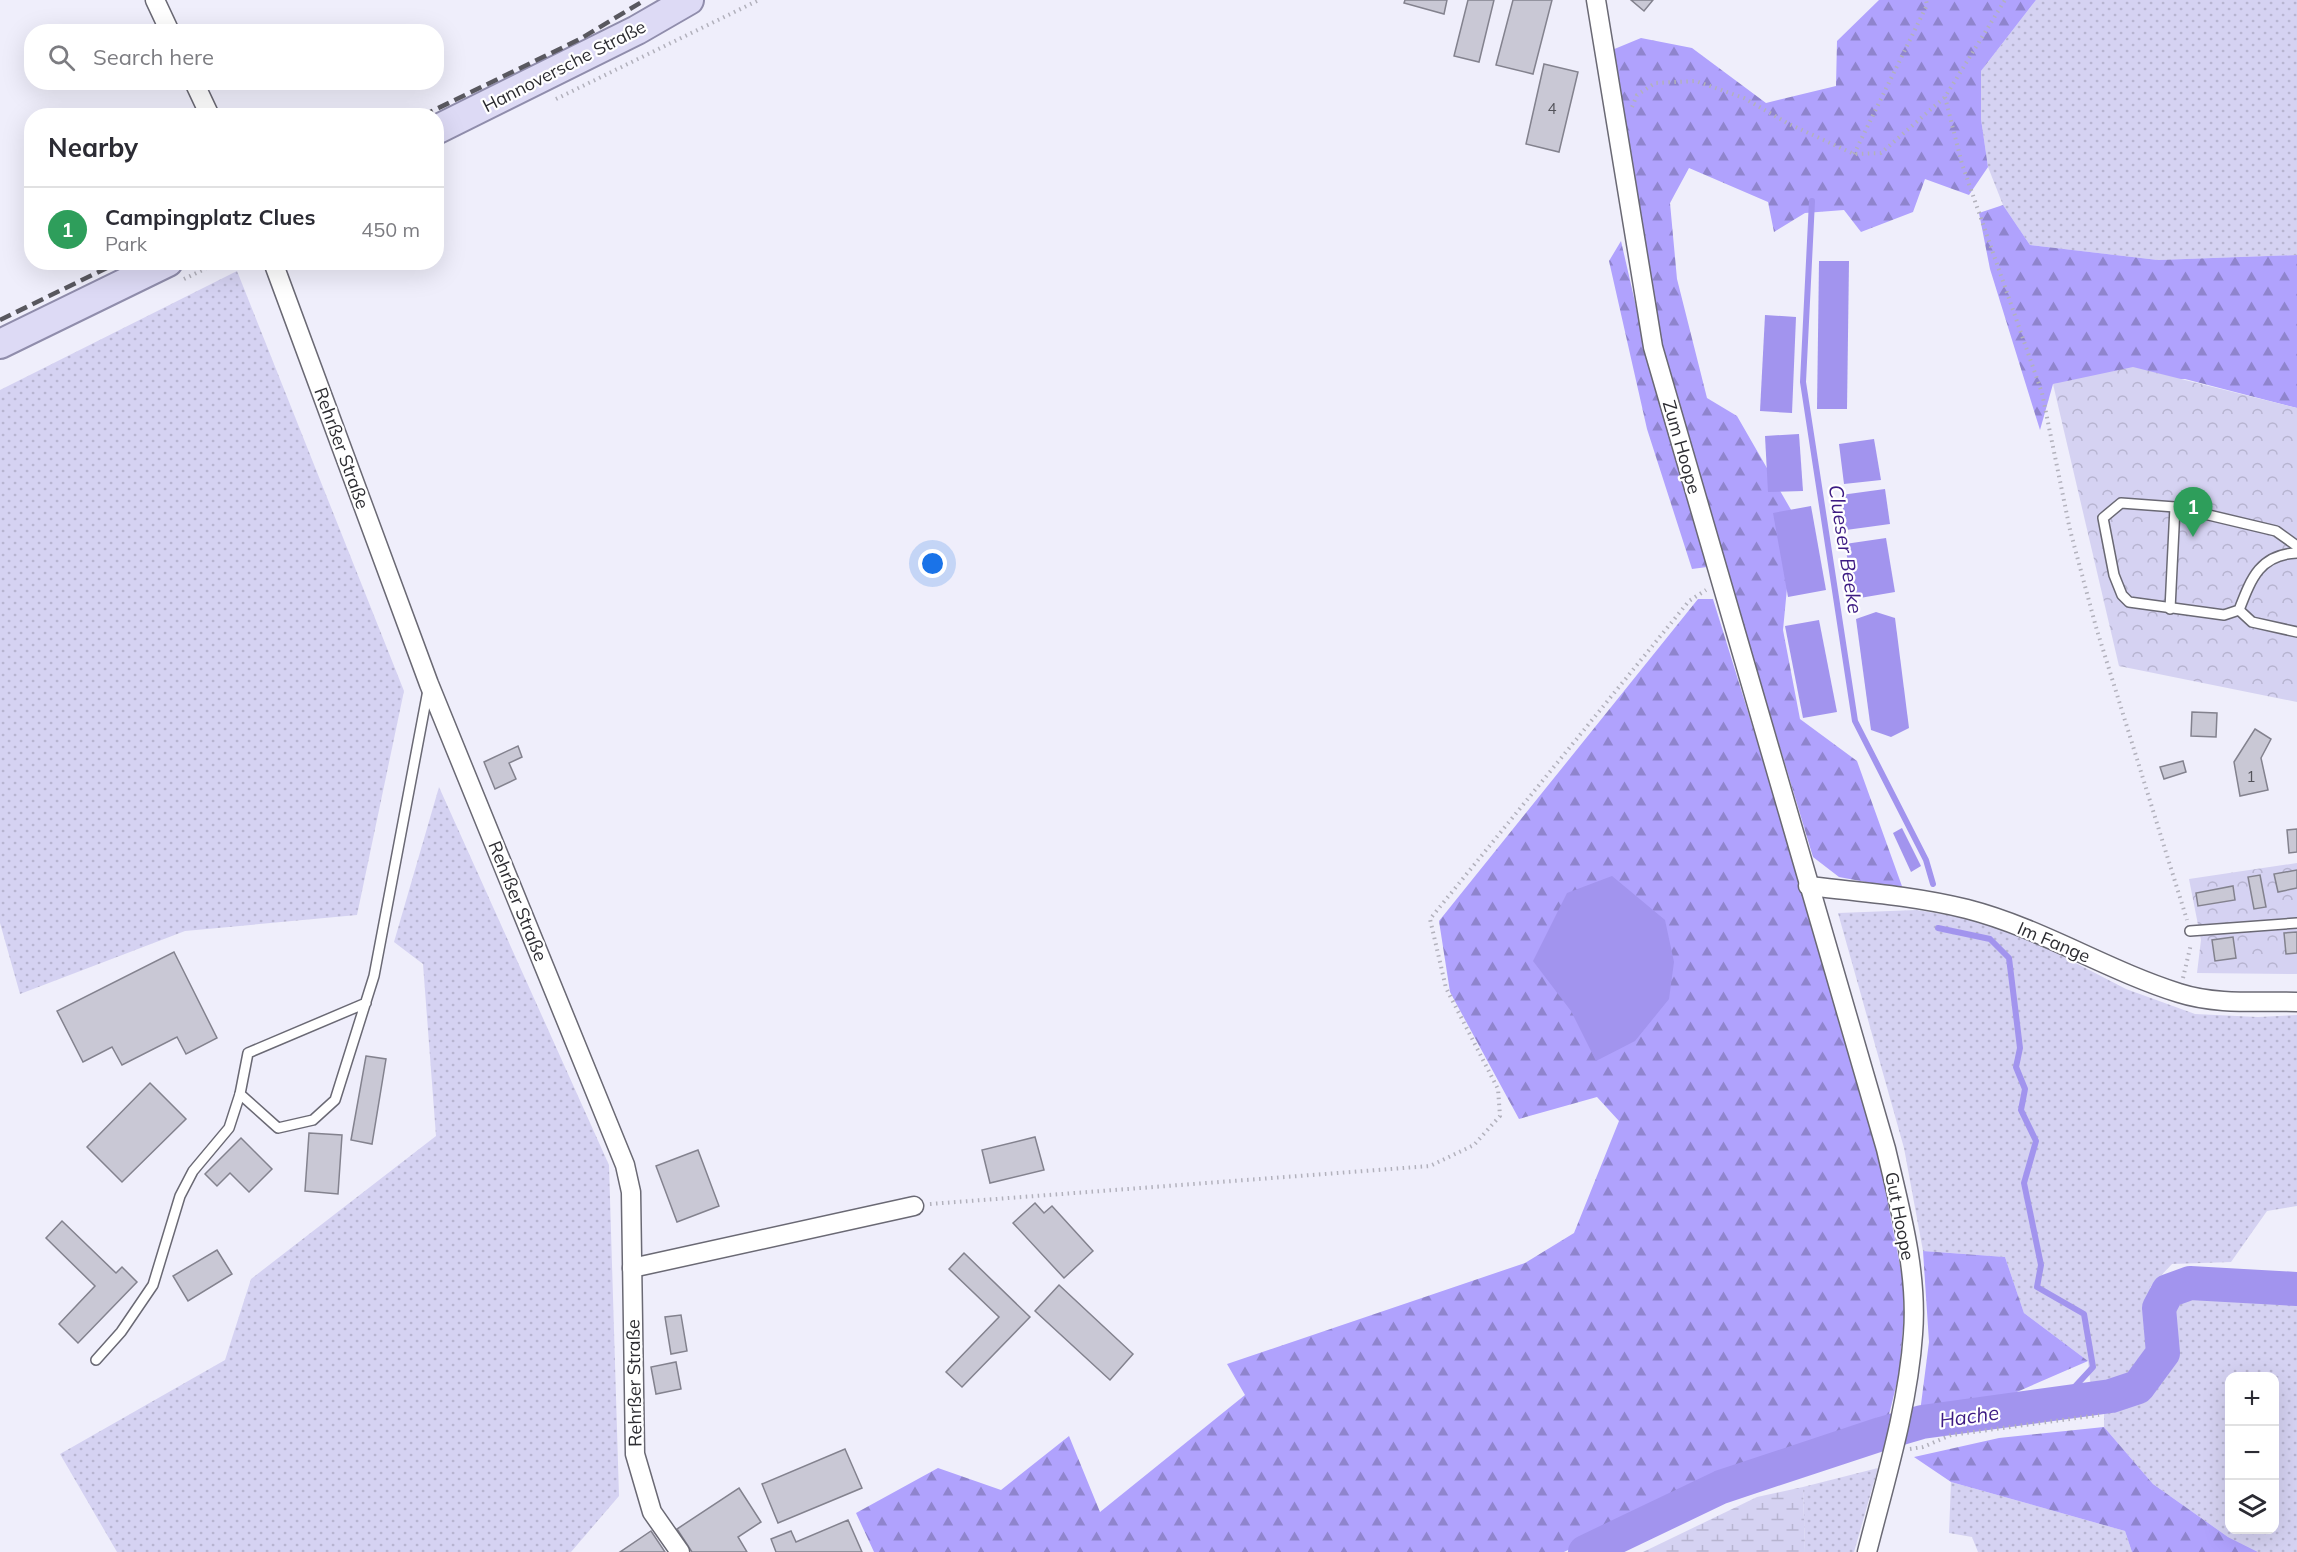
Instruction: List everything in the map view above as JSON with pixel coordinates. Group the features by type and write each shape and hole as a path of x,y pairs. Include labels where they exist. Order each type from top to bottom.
{"main road":[{"name":"Hannoversche Straße","path":"444,126 637,30 689,0"},
{"path":"0,344 152,270"}],"street":[{"path":"155,0 166,24"},
{"name":"Zum Hoope","path":"1596,0 1653,347 1808,886"},
{"path":"198,90 206,108"},
{"name":"Rehrßer Straße","path":"276,270 429,684 625,1165 631,1192 635,1454 652,1512 680,1552"},
{"name":"Im Fange","path":"1808,886 1917,899 1967,909 2030,930 2180,993 2244,1001 2297,1002"},
{"name":"Gut Hoope","path":"1808,886 1886,1149 1906,1236 1911,1276 1913,1332 1901,1410 1867,1552"},
{"path":"632,1268 914,1206"}],"lane":[{"path":"2297,546 2276,531 2175,507 2121,503 2103,518 2114,575 2122,595 2129,602 2224,615 2239,610 2249,585 2263,564 2282,554 2297,553"},
{"path":"2170,609 2175,507"},
{"path":"2239,610 2252,622 2297,632"},
{"path":"240,1094 278,1128 313,1120 335,1100 374,976 429,684"},
{"path":"2190,931 2297,923"},
{"path":"96,1360 121,1332 153,1285 180,1196 193,1171 229,1128 240,1094 248,1053 366,1003"}],"path":[{"path":"555,99 759,0"},
{"path":"1854,154 1927,5 1926,0"},
{"path":"1618,137 1637,95 1655,83 1696,81 1744,98 1789,124 1854,154 1881,153 1946,97 2005,0"},
{"path":"1946,97 1962,165 2042,393 2070,530 2096,627 2192,937 2180,993"},
{"path":"914,1206 1430,1166 1474,1145 1500,1116 1498,1089 1446,988 1430,920 1689,601"},
{"path":"1892,1449 1923,1447 1951,1435 2099,1415"}],"green space":[{"path":"1879,0 2036,0 1981,71 1981,119 1988,167 1969,195 1925,179 1913,212 1861,232 1844,210 1805,213 1774,232 1768,202 1689,168 1670,203 1677,279 1707,398 1737,416 1794,515 1783,630 1800,719 1857,761 1903,889 1839,877 1813,857 1659,345 1612,50 1641,38 1692,48 1766,103 1836,86 1837,41"},
{"path":"2036,0 2297,0 2297,255 2158,260 2030,245 2003,205 1988,167 1981,119 1981,71"},
{"path":"2003,205 2030,245 2158,260 2297,255 2297,408 2185,379 2053,384 2040,430 1990,269 1979,213"},
{"path":"1621,241 1646,350 1707,567 1692,569 1647,429 1609,261"},
{"path":"237,271 404,691 357,915 185,931 20,994 0,923 0,390"},
{"path":"2133,367 2297,408 2297,702 2119,666 2053,384"},
{"path":"1698,599 1713,599 1802,886 1878,1152 1903,1281 1904,1317 1899,1374 1889,1415 1855,1434 1689,1490 1564,1552 874,1552 856,1513 938,1468 1001,1490 1069,1436 1100,1512 1245,1395 1227,1364 1525,1263 1574,1233 1619,1121 1597,1097 1519,1119 1450,992 1439,921"},
{"path":"439,787 609,1165 619,1496 571,1552 117,1552 60,1454 225,1360 251,1279 436,1136 423,964 394,942"},
{"path":"2297,863 2297,974 2197,973 2201,940 2189,879"},
{"path":"1917,910 1965,918 2025,937 2126,989 2195,1014 2258,1017 2297,1015 2297,1206 2267,1211 2231,1262 2172,1264 2150,1287 2151,1341 2128,1375 2091,1388 2088,1361 2024,1313 2005,1257 1923,1251 1904,1148 1838,913"},
{"path":"1923,1251 2005,1257 2024,1313 2088,1361 1980,1408 1920,1412 1929,1342"},
{"path":"2197,1291 2297,1299 2297,1552 2258,1552 2228,1537 2153,1484 2104,1427 2104,1407 2142,1395 2171,1355 2174,1336 2172,1303 2178,1294"},
{"path":"2104,1427 2153,1484 2228,1537 2258,1552 2132,1552 2125,1531 1951,1482 1914,1457 1999,1438"},
{"path":"1878,1468 1854,1552 1805,1552 1803,1487"},
{"path":"1951,1482 2125,1531 2132,1552 1978,1552 1972,1537 1949,1533"},
{"path":"1803,1487 1805,1552 1643,1552 1757,1497"}],"water":[{"path":"1819,261 1849,261 1847,409 1817,409"},
{"path":"1765,315 1796,317 1792,413 1760,411"},
{"path":"1799,434 1803,491 1768,492 1765,436"},
{"path":"1874,439 1881,480 1844,484 1839,444"},
{"path":"1885,489 1890,524 1846,530 1841,495"},
{"path":"1811,506 1826,590 1788,597 1773,513"},
{"path":"1886,538 1895,592 1854,599 1845,544"},
{"path":"1876,612 1895,618 1909,728 1891,737 1871,730 1856,619"},
{"path":"1819,620 1837,712 1803,718 1785,626"},
{"path":"1902,828 1921,866 1911,872 1893,833"},
{"path":"1612,876 1665,920 1674,962 1669,999 1635,1041 1596,1061 1571,1011 1533,961 1567,893"}],"building":[{"path":"1405,0 1447,0 1444,14 1404,3"},
{"path":"1468,0 1494,0 1479,62 1454,56"},
{"path":"1513,0 1552,0 1533,74 1496,65"},
{"path":"1631,0 1653,0 1644,11"},
{"path":"1544,64 1578,72 1559,152 1526,144"},
{"path":"2192,712 2217,713 2216,737 2191,736"},
{"path":"2255,729 2271,739 2261,758 2268,790 2240,796 2234,762"},
{"path":"518,746 522,757 509,763 516,779 495,789 484,762"},
{"path":"2183,761 2186,772 2164,779 2160,767"},
{"path":"2297,829 2297,852 2289,853 2287,830"},
{"path":"2297,870 2297,888 2278,892 2274,874"},
{"path":"2260,875 2266,907 2254,909 2248,877"},
{"path":"2233,886 2235,900 2198,906 2196,893"},
{"path":"2297,932 2297,953 2286,954 2284,933"},
{"path":"2233,937 2236,958 2215,961 2212,940"},
{"path":"174,952 217,1038 186,1054 177,1037 122,1065 112,1047 83,1062 57,1011"},
{"path":"366,1056 386,1059 372,1144 351,1140"},
{"path":"150,1083 186,1119 122,1182 87,1147"},
{"path":"309,1133 342,1135 338,1194 305,1191"},
{"path":"1035,1137 1044,1170 990,1183 982,1150"},
{"path":"241,1138 272,1169 249,1192 230,1173 217,1186 205,1174"},
{"path":"698,1150 719,1206 677,1222 656,1166"},
{"path":"1035,1203 1044,1213 1052,1206 1093,1251 1064,1278 1013,1223"},
{"path":"62,1221 116,1273 122,1267 137,1282 78,1343 59,1324 95,1286 46,1238"},
{"path":"217,1250 232,1274 188,1301 173,1276"},
{"path":"964,1253 1030,1317 962,1387 946,1372 999,1317 949,1269"},
{"path":"1059,1285 1133,1354 1110,1380 1035,1311"},
{"path":"681,1315 687,1351 671,1354 665,1317"},
{"path":"676,1362 681,1389 656,1394 651,1367"},
{"path":"845,1449 862,1488 778,1523 762,1484"},
{"path":"739,1488 761,1522 738,1537 747,1552 692,1552 677,1529"},
{"path":"848,1520 862,1552 776,1552 771,1539 791,1531 796,1542"},
{"path":"651,1531 665,1552 620,1552"}],"waterway":[{"name":"Clueser Beeke","path":"1812,201 1803,382 1855,721 1926,860 1933,884"},
{"name":"Clueser Beeke","path":"1938,928 1990,939 2009,958 2020,1048 2016,1067 2025,1089 2021,1110 2036,1141 2024,1183 2041,1265 2037,1287 2084,1314 2093,1367 2069,1393 2067,1402"},
{"name":"Hache","path":"1585,1552 1721,1487 1881,1434 1922,1422 2111,1396 2138,1387 2163,1353 2159,1308 2168,1291 2190,1283 2297,1289"}],"railway":[{"path":"438,108 580,39 645,0"},
{"path":"0,320 103,270"}],"place":[{"name":"Campingplatz Clues","path":"2193,537"}]}
